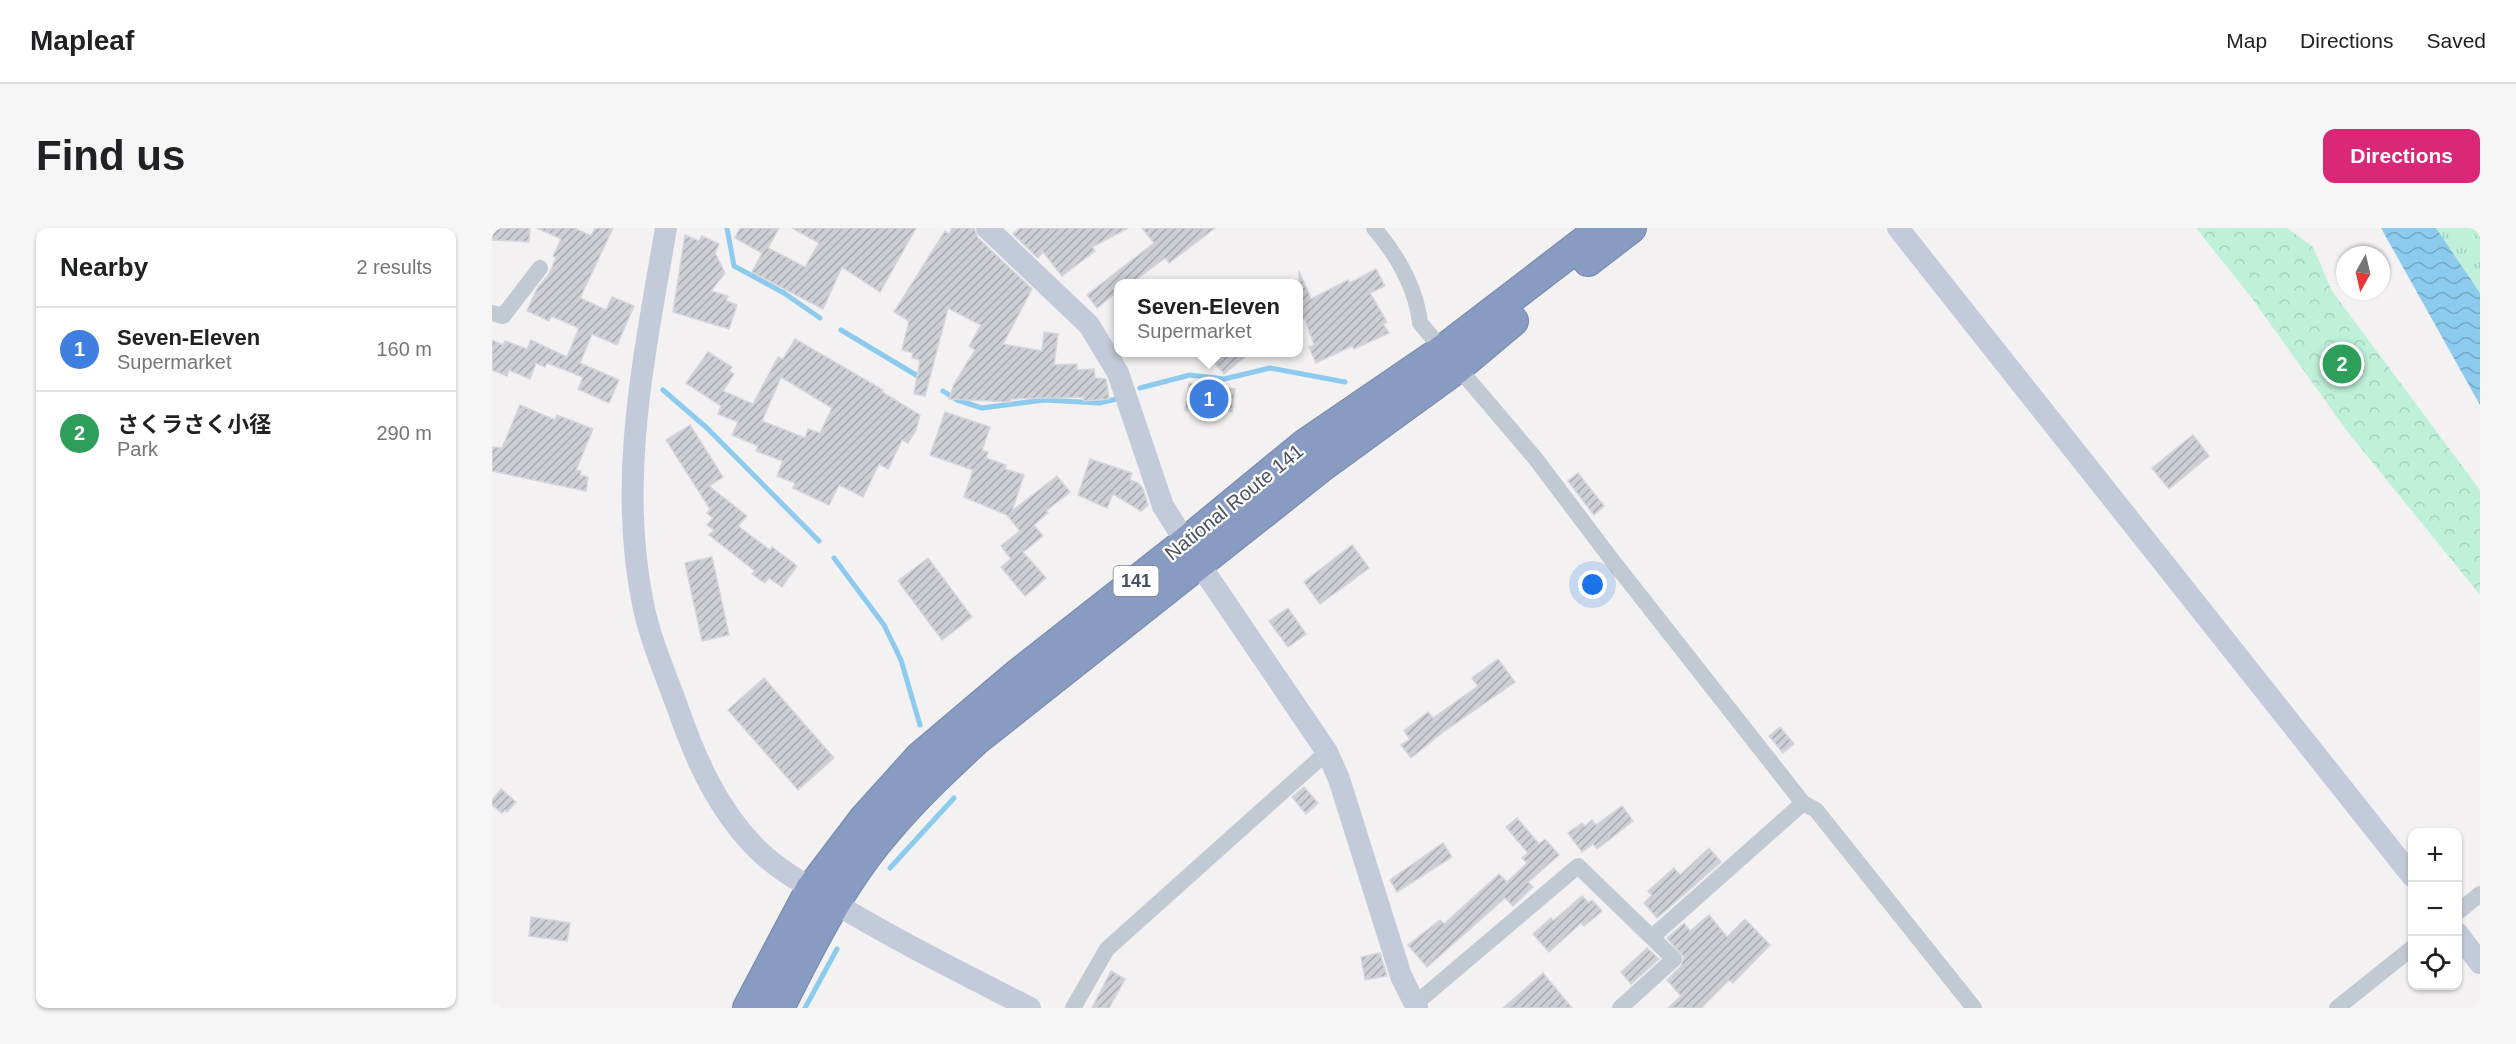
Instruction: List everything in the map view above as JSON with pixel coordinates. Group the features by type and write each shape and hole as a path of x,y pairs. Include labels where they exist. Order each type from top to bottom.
{"highway":[{"name":"National Route 141","path":"779,1008 823,897 864,819 920,757 1018,674 1325,464 1602,228"},
{"name":"National Route 141","path":"1450,359 1543,295 1631,228"},
{"name":"National Route 141","path":"748,1008 823,897 927,786 1021,702 1159,595 1193,554"}],"street":[{"path":"666,228 643,368 633,451 632,525 643,605 652,637 699,764 718,802 757,850 823,897 1030,1008"},
{"path":"987,228 1089,325 1118,373 1163,506 1327,752 1339,779 1401,976 1416,1006 1578,866 1674,959 1620,1008"},
{"path":"1374,228 1394,251 1418,308 1420,323 1535,458 1612,561 1803,803 1816,810 1974,1008"},
{"path":"1898,228 2408,871"},
{"path":"492,313 503,316 540,268"},
{"path":"1073,1008 1107,949 1327,752"},
{"path":"1652,937 1803,803"},
{"path":"2462,908 2480,894"},
{"path":"2459,936 2480,963"},
{"path":"2337,1008 2408,951"}],"green space":[{"path":"2196,228 2287,228 2313,247 2336,300 2339,300 2480,490 2480,595 2347,431 2251,297"},
{"path":"2436,228 2480,228 2480,293 2441,236"}],"water":[{"path":"2381,228 2436,228 2480,293 2480,405"}],"building":[{"path":"492,228 530,228 529,242 492,240"},
{"path":"537,228 574,228 591,236 595,228 613,228 580,298 606,310 612,297 634,306 617,345 592,334 580,363 619,380 609,403 578,389 583,377 547,363 545,367 536,363 530,379 509,370 507,376 492,370 492,340 503,345 505,341 527,349 531,340 567,357 579,328 551,316 549,321 527,311 537,289 549,274 556,258 553,256 561,239"},
{"path":"740,228 779,228 768,248 805,267 819,243 792,228 916,228 880,292 842,267 823,309 752,272 762,253 735,238"},
{"path":"952,228 974,228 978,238 1032,289 1003,344 1042,351 1044,332 1058,334 1054,365 1077,364 1077,370 1094,369 1095,378 1106,379 1109,399 1084,401 1083,397 1011,399 1011,402 949,399 954,384 975,350 969,346 981,325 948,308 925,396 914,394 920,360 912,358 913,353 902,350 909,321 894,312 945,231 949,234"},
{"path":"1020,228 1128,228 1092,247 1095,251 1062,276 1043,252 1038,258 1013,234"},
{"path":"1142,228 1215,228 1169,263 1165,258 1137,279 1114,279 1114,294 1097,308 1087,295 1154,243"},
{"path":"685,235 699,241 702,236 719,244 715,253 725,273 711,291 728,296 726,301 737,305 729,329 673,312"},
{"path":"1376,269 1385,286 1370,293 1387,322 1383,324 1389,333 1354,349 1352,346 1316,363 1309,347 1314,345 1305,319 1303,320 1303,280 1311,299 1348,280 1350,283"},
{"path":"795,339 883,390 882,392 920,415 916,430 908,443 902,440 888,469 879,464 863,497 839,485 829,505 793,488 795,483 777,476 783,461 756,451 758,446 732,435 738,422 718,414 721,406 686,383 708,352 732,367 729,371 734,374 723,391 753,404 778,357 783,359","holes":["781,377 832,408 820,433 808,429 805,438 762,421"]},
{"path":"1220,357 1245,357 1224,374 1214,362"},
{"path":"1189,383 1235,389 1232,412 1224,411 1224,415 1185,410"},
{"path":"520,405 555,420 557,415 593,429 576,470 581,471 580,475 588,477 586,491 492,471 492,447 502,448"},
{"path":"945,412 990,427 982,450 988,452 986,458 1006,465 1005,469 1024,475 1012,511 1057,476 1070,492 1046,511 1048,513 1034,525 1043,536 1023,552 1046,578 1025,596 1001,567 1011,559 1001,546 1020,531 1007,515 964,497 973,470 930,455"},
{"path":"690,425 723,477 709,486 747,516 738,526 770,550 772,547 797,566 782,587 769,578 765,583 752,574 755,571 709,535 714,530 707,525 713,518 707,513 710,509 666,440"},
{"path":"2193,435 2209,456 2169,489 2152,468"},
{"path":"1090,459 1132,473 1130,480 1138,483 1143,489 1148,505 1141,511 1113,494 1107,508 1078,495"},
{"path":"1578,473 1604,506 1594,515 1568,481"},
{"path":"1352,545 1369,568 1320,604 1304,582"},
{"path":"712,557 729,635 702,641 685,563"},
{"path":"928,558 972,617 942,640 898,581"},
{"path":"1288,608 1306,634 1288,647 1269,621"},
{"path":"1498,659 1515,682 1443,732 1411,758 1401,745 1410,739 1404,731 1428,712 1433,718 1478,686 1472,678"},
{"path":"764,678 834,758 798,790 728,710"},
{"path":"1780,727 1794,744 1783,753 1769,736"},
{"path":"1304,787 1318,803 1306,814 1292,797"},
{"path":"501,789 516,802 507,812 505,810 502,813 492,805 492,800"},
{"path":"1622,806 1633,821 1597,849 1593,844 1582,852 1568,833 1582,823 1585,826 1592,820 1596,825"},
{"path":"1517,818 1539,844 1545,839 1559,855 1528,882 1533,887 1513,906 1505,898 1427,967 1408,945 1440,920 1444,924 1499,874 1507,882 1527,863 1522,858 1528,853 1506,827"},
{"path":"1443,843 1452,857 1397,892 1390,880"},
{"path":"1709,848 1721,862 1657,918 1644,903 1652,895 1648,891 1674,868 1680,875"},
{"path":"1582,896 1589,903 1592,900 1602,911 1584,926 1581,923 1549,952 1533,934 1551,918 1553,921"},
{"path":"1709,915 1727,937 1745,919 1770,945 1733,983 1729,980 1701,1008 1668,1008 1681,996 1667,980 1681,966 1684,957 1667,938 1684,923 1690,931"},
{"path":"531,917 570,923 567,941 529,936"},
{"path":"1647,948 1659,959 1631,984 1621,972"},
{"path":"1380,953 1387,976 1365,980 1361,957"},
{"path":"1111,971 1125,979 1109,1008 1092,1008"},
{"path":"1543,973 1572,1008 1503,1008"}],"waterway":[{"path":"727,228 734,266 784,293 820,318"},
{"path":"841,330 921,378"},
{"path":"1140,388 1190,375 1224,379 1270,368 1345,382"},
{"path":"663,390 707,428 819,541"},
{"path":"943,391 957,400 982,408 1044,400 1099,403 1117,399"},
{"path":"834,558 884,625 901,660 920,725"},
{"path":"890,868 954,798"},
{"path":"805,1008 837,949"}],"place":[{"name":"さくラさく小径","path":"2342,364"},
{"name":"Seven-Eleven","path":"1209,399"}]}
